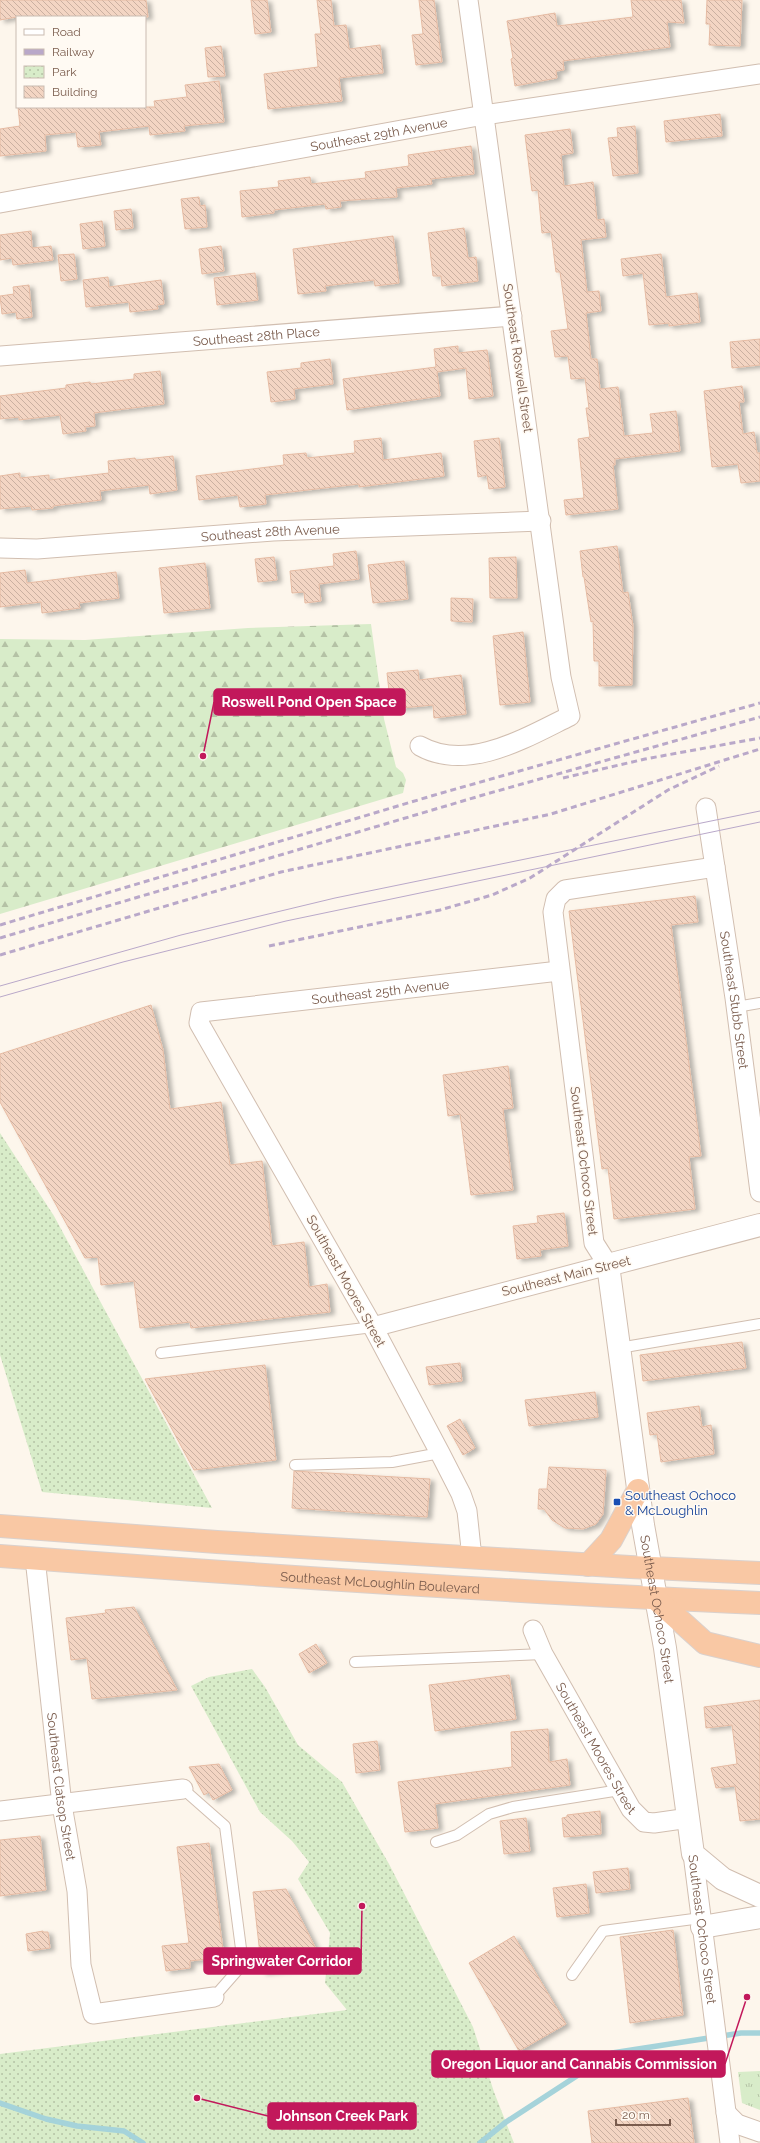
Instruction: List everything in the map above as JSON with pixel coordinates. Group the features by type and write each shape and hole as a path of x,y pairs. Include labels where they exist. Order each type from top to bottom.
{"highway":[{"path":"588,1564 611,1540 638,1490"},
{"path":"0,1526 217,1542 472,1558 760,1573"},
{"name":"Southeast McLoughlin Boulevard","path":"0,1556 656,1599 760,1603"},
{"path":"656,1599 705,1643 760,1656"}],"street":[{"name":"Southeast Roswell Street","path":"420,746 431,753 452,756 485,752 525,738 570,716 561,677 541,521 468,0"},
{"name":"Southeast 29th Avenue","path":"0,203 484,115 760,74"},
{"name":"Southeast 28th Place","path":"0,356 512,316"},
{"name":"Southeast 28th Avenue","path":"0,548 37,549 273,531 541,521"},
{"name":"Southeast Stubb Street","path":"706,808 736,1007 760,1192"},
{"name":"Southeast Ochoco Street","path":"715,867 565,890 556,899 552,912 594,1243 608,1266 638,1490 650,1568 665,1648 689,1818 719,2068 730,2143"},
{"name":"Southeast 25th Avenue","path":"201,1012 559,971"},
{"name":"Southeast Moores Street","path":"201,1012 199,1023 373,1327 461,1494 467,1511 472,1558"},
{"name":"Southeast Main Street","path":"373,1327 760,1225"},
{"name":"Southeast Clatsop Street","path":"35,1558 62,1805 77,1891 81,1965 92,2014 214,1997"},
{"name":"Southeast Moores Street","path":"533,1630 543,1654 631,1809 644,1822 654,1823 689,1818"},
{"path":"0,1811 183,1790"},
{"path":"693,1854 723,1879 760,1896"},
{"path":"702,1922 760,1917"},
{"path":"726,2113 737,2124 760,2132"}],"lane":[{"path":"736,1007 760,1003"},
{"path":"619,1348 760,1324"},
{"path":"161,1353 373,1327"},
{"path":"295,1465 392,1462 440,1453"},
{"path":"355,1662 543,1654"},
{"path":"183,1790 225,1826 243,1964 214,1997"},
{"path":"436,1842 457,1835 489,1814 513,1807 620,1790"},
{"path":"572,1975 603,1931 702,1922"}],"green space":[{"path":"371,624 384,719 396,767 403,773 406,780 403,793 0,914 0,639 85,640 248,628"},
{"path":"0,1133 54,1216 212,1508 42,1492 0,1355"},
{"path":"252,1669 265,1687 298,1745 342,1782 389,1864 473,2027 494,2092 514,2143 0,2143 0,2054 347,2010 325,1983 330,1933 298,1879 309,1862 292,1841 260,1812 191,1686 209,1677"},
{"path":"760,2071 760,2110 742,2103 738,2072"}],"building":[{"path":"0,0 146,0 148,17 16,16 0,20"},
{"path":"251,0 267,0 271,32 255,34"},
{"path":"317,0 331,0 334,26 346,25 349,49 380,45 383,73 339,78 342,101 268,109 264,74 318,67 315,34 321,34"},
{"path":"419,0 434,0 442,62 416,65 412,35 423,34"},
{"path":"631,0 681,0 684,23 667,22 670,47 563,61 564,70 556,71 557,78 515,86 511,59 513,58 507,21 555,13 557,26 633,17"},
{"path":"707,0 742,0 740,46 709,45 710,24 706,24"},
{"path":"221,46 225,76 208,77 205,48"},
{"path":"219,81 224,122 184,126 185,131 150,135 149,126 99,132 101,145 78,147 76,132 45,135 46,151 0,156 0,129 20,126 18,108 155,107 154,101 187,97 185,85"},
{"path":"720,114 722,136 666,142 664,121"},
{"path":"635,126 638,173 613,176 608,138 618,137 617,128"},
{"path":"570,129 573,153 561,155 564,186 593,182 597,220 604,219 606,237 581,240 587,292 599,291 601,311 586,313 591,359 597,359 600,389 618,387 624,436 653,433 650,414 676,411 680,451 615,459 615,465 613,465 618,509 566,515 564,500 584,498 578,439 590,437 586,408 589,408 585,378 571,379 568,356 555,357 551,331 568,329 560,272 556,272 551,232 542,233 538,190 532,191 525,135"},
{"path":"471,146 474,174 431,179 432,184 396,188 397,197 340,201 341,207 326,209 325,204 274,210 274,213 242,217 240,191 279,187 278,181 310,177 311,184 366,178 365,172 409,166 408,155"},
{"path":"199,197 200,206 205,205 207,227 185,229 181,199"},
{"path":"131,209 133,228 116,230 114,211"},
{"path":"102,221 105,246 83,249 80,224"},
{"path":"464,228 468,258 476,257 478,281 442,286 441,276 433,276 428,233"},
{"path":"31,231 32,248 51,246 53,260 13,265 12,258 0,260 0,235"},
{"path":"393,236 399,283 375,286 374,280 325,286 326,291 298,294 293,249"},
{"path":"221,246 224,271 202,274 199,249"},
{"path":"74,254 77,279 61,281 58,255"},
{"path":"661,254 666,297 697,293 700,322 669,326 669,323 649,325 643,273 623,276 621,259"},
{"path":"255,273 258,300 217,305 214,278"},
{"path":"108,277 109,287 161,280 164,304 157,305 158,309 130,312 129,302 86,307 83,280"},
{"path":"29,285 32,317 17,319 16,312 2,314 0,296 14,294 13,287"},
{"path":"760,339 760,365 732,368 730,342"},
{"path":"458,346 458,353 487,350 493,396 469,399 466,368 437,372 440,396 347,410 343,379 436,367 434,349"},
{"path":"330,359 333,384 294,389 295,399 271,402 267,372 301,368 301,363"},
{"path":"160,371 164,404 94,413 95,426 85,427 86,431 63,434 60,415 19,420 19,417 0,419 0,396 66,388 66,385 90,382 91,384 134,379 134,374"},
{"path":"742,386 744,402 739,402 743,434 754,432 757,453 760,453 760,481 741,483 738,464 712,467 704,391"},
{"path":"381,438 383,460 441,453 444,476 359,487 359,484 265,495 266,504 240,507 238,495 199,500 196,476 284,465 283,455 306,453 307,458 355,453 354,441"},
{"path":"499,438 505,487 489,489 487,475 478,477 474,441"},
{"path":"173,456 177,490 150,494 149,485 100,491 101,500 53,506 53,508 32,510 31,506 0,509 0,476 20,473 20,478 49,475 49,480 109,473 108,461"},
{"path":"617,546 623,593 628,592 633,626 632,685 599,686 599,661 594,661 593,621 591,622 580,551"},
{"path":"356,551 359,579 319,584 321,601 305,603 304,592 292,593 290,571 334,566 333,554"},
{"path":"274,557 277,580 258,582 255,559"},
{"path":"516,557 517,598 490,598 489,558"},
{"path":"404,561 408,599 373,603 368,565"},
{"path":"205,563 210,608 164,613 159,568"},
{"path":"25,570 27,583 116,572 119,598 79,603 80,608 42,613 41,602 0,607 0,573"},
{"path":"451,598 473,599 472,622 451,621"},
{"path":"523,632 530,702 500,705 493,636"},
{"path":"418,670 419,680 461,675 466,714 434,718 433,705 391,709 387,673"},
{"path":"695,896 698,922 671,925 701,1156 689,1157 695,1209 614,1219 608,1168 602,1169 569,911"},
{"path":"151,1005 163,1050 170,1109 221,1102 230,1165 262,1161 272,1246 304,1242 309,1287 327,1284 330,1312 191,1328 190,1322 140,1328 134,1281 101,1285 98,1257 85,1258 0,1102 0,1054"},
{"path":"508,1066 513,1108 503,1109 513,1190 471,1195 460,1114 448,1116 443,1075"},
{"path":"564,1213 568,1246 540,1250 541,1256 517,1259 513,1226 538,1223 537,1216"},
{"path":"742,1342 746,1368 643,1381 640,1355"},
{"path":"460,1363 462,1381 429,1385 426,1367"},
{"path":"265,1365 276,1460 194,1470 145,1379"},
{"path":"595,1392 598,1417 529,1426 525,1400"},
{"path":"699,1406 702,1427 711,1425 714,1454 661,1462 657,1434 650,1435 647,1413"},
{"path":"460,1419 475,1448 463,1455 447,1426"},
{"path":"549,1467 606,1470 603,1514 596,1524 583,1529 565,1528 552,1520 544,1509 538,1509 539,1489 547,1489"},
{"path":"294,1471 430,1479 427,1517 292,1508"},
{"path":"134,1607 177,1690 92,1699 87,1658 71,1660 66,1618 106,1613 105,1610"},
{"path":"316,1644 327,1663 309,1673 299,1654"},
{"path":"509,1675 516,1719 435,1731 429,1685"},
{"path":"760,1700 760,1819 740,1821 735,1786 716,1788 711,1768 737,1764 732,1725 706,1728 704,1707"},
{"path":"548,1729 549,1762 567,1759 570,1785 435,1804 438,1828 405,1832 398,1782 512,1767 511,1732"},
{"path":"377,1741 380,1770 356,1773 353,1744"},
{"path":"219,1764 232,1790 213,1800 209,1792 204,1795 189,1767"},
{"path":"600,1811 601,1834 564,1837 562,1818 567,1817 567,1815"},
{"path":"526,1818 530,1851 504,1854 500,1821"},
{"path":"40,1836 46,1890 0,1896 0,1840"},
{"path":"209,1843 224,1957 190,1961 190,1968 166,1971 162,1946 189,1943 177,1847"},
{"path":"628,1868 630,1889 596,1893 593,1872"},
{"path":"586,1884 589,1913 557,1917 553,1888"},
{"path":"286,1889 324,1965 262,1972 253,1892"},
{"path":"673,1930 683,2015 630,2023 620,1937"},
{"path":"43,1931 48,1932 50,1948 28,1951 26,1934"},
{"path":"514,1936 566,2024 519,2051 469,1963"},
{"path":"688,2098 694,2143 592,2143 588,2111"}],"waterway":[{"path":"480,2143 506,2122 612,2053 741,2033 760,2033"},
{"path":"0,2103 46,2119 77,2126 124,2131 143,2143"}],"tram line":[{"path":"0,986 181,935 335,898 760,811"},
{"path":"0,997 123,962 286,921 760,822"}],"railway":[{"path":"0,925 438,794 760,703"},
{"path":"0,938 483,795 760,717"},
{"path":"563,778 645,759 760,738"},
{"path":"0,955 281,872 551,814 760,749"},
{"path":"269,946 440,910 492,895 530,878 668,790 719,766"}],"place":[{"name":"Roswell Pond Open Space","path":"203,756"},
{"name":"Southeast Ochoco & McLoughlin","path":"617,1502"},
{"name":"Springwater Corridor","path":"362,1906"},
{"name":"Oregon Liquor and Cannabis Commission","path":"747,1997"},
{"name":"Johnson Creek Park","path":"197,2098"}]}
